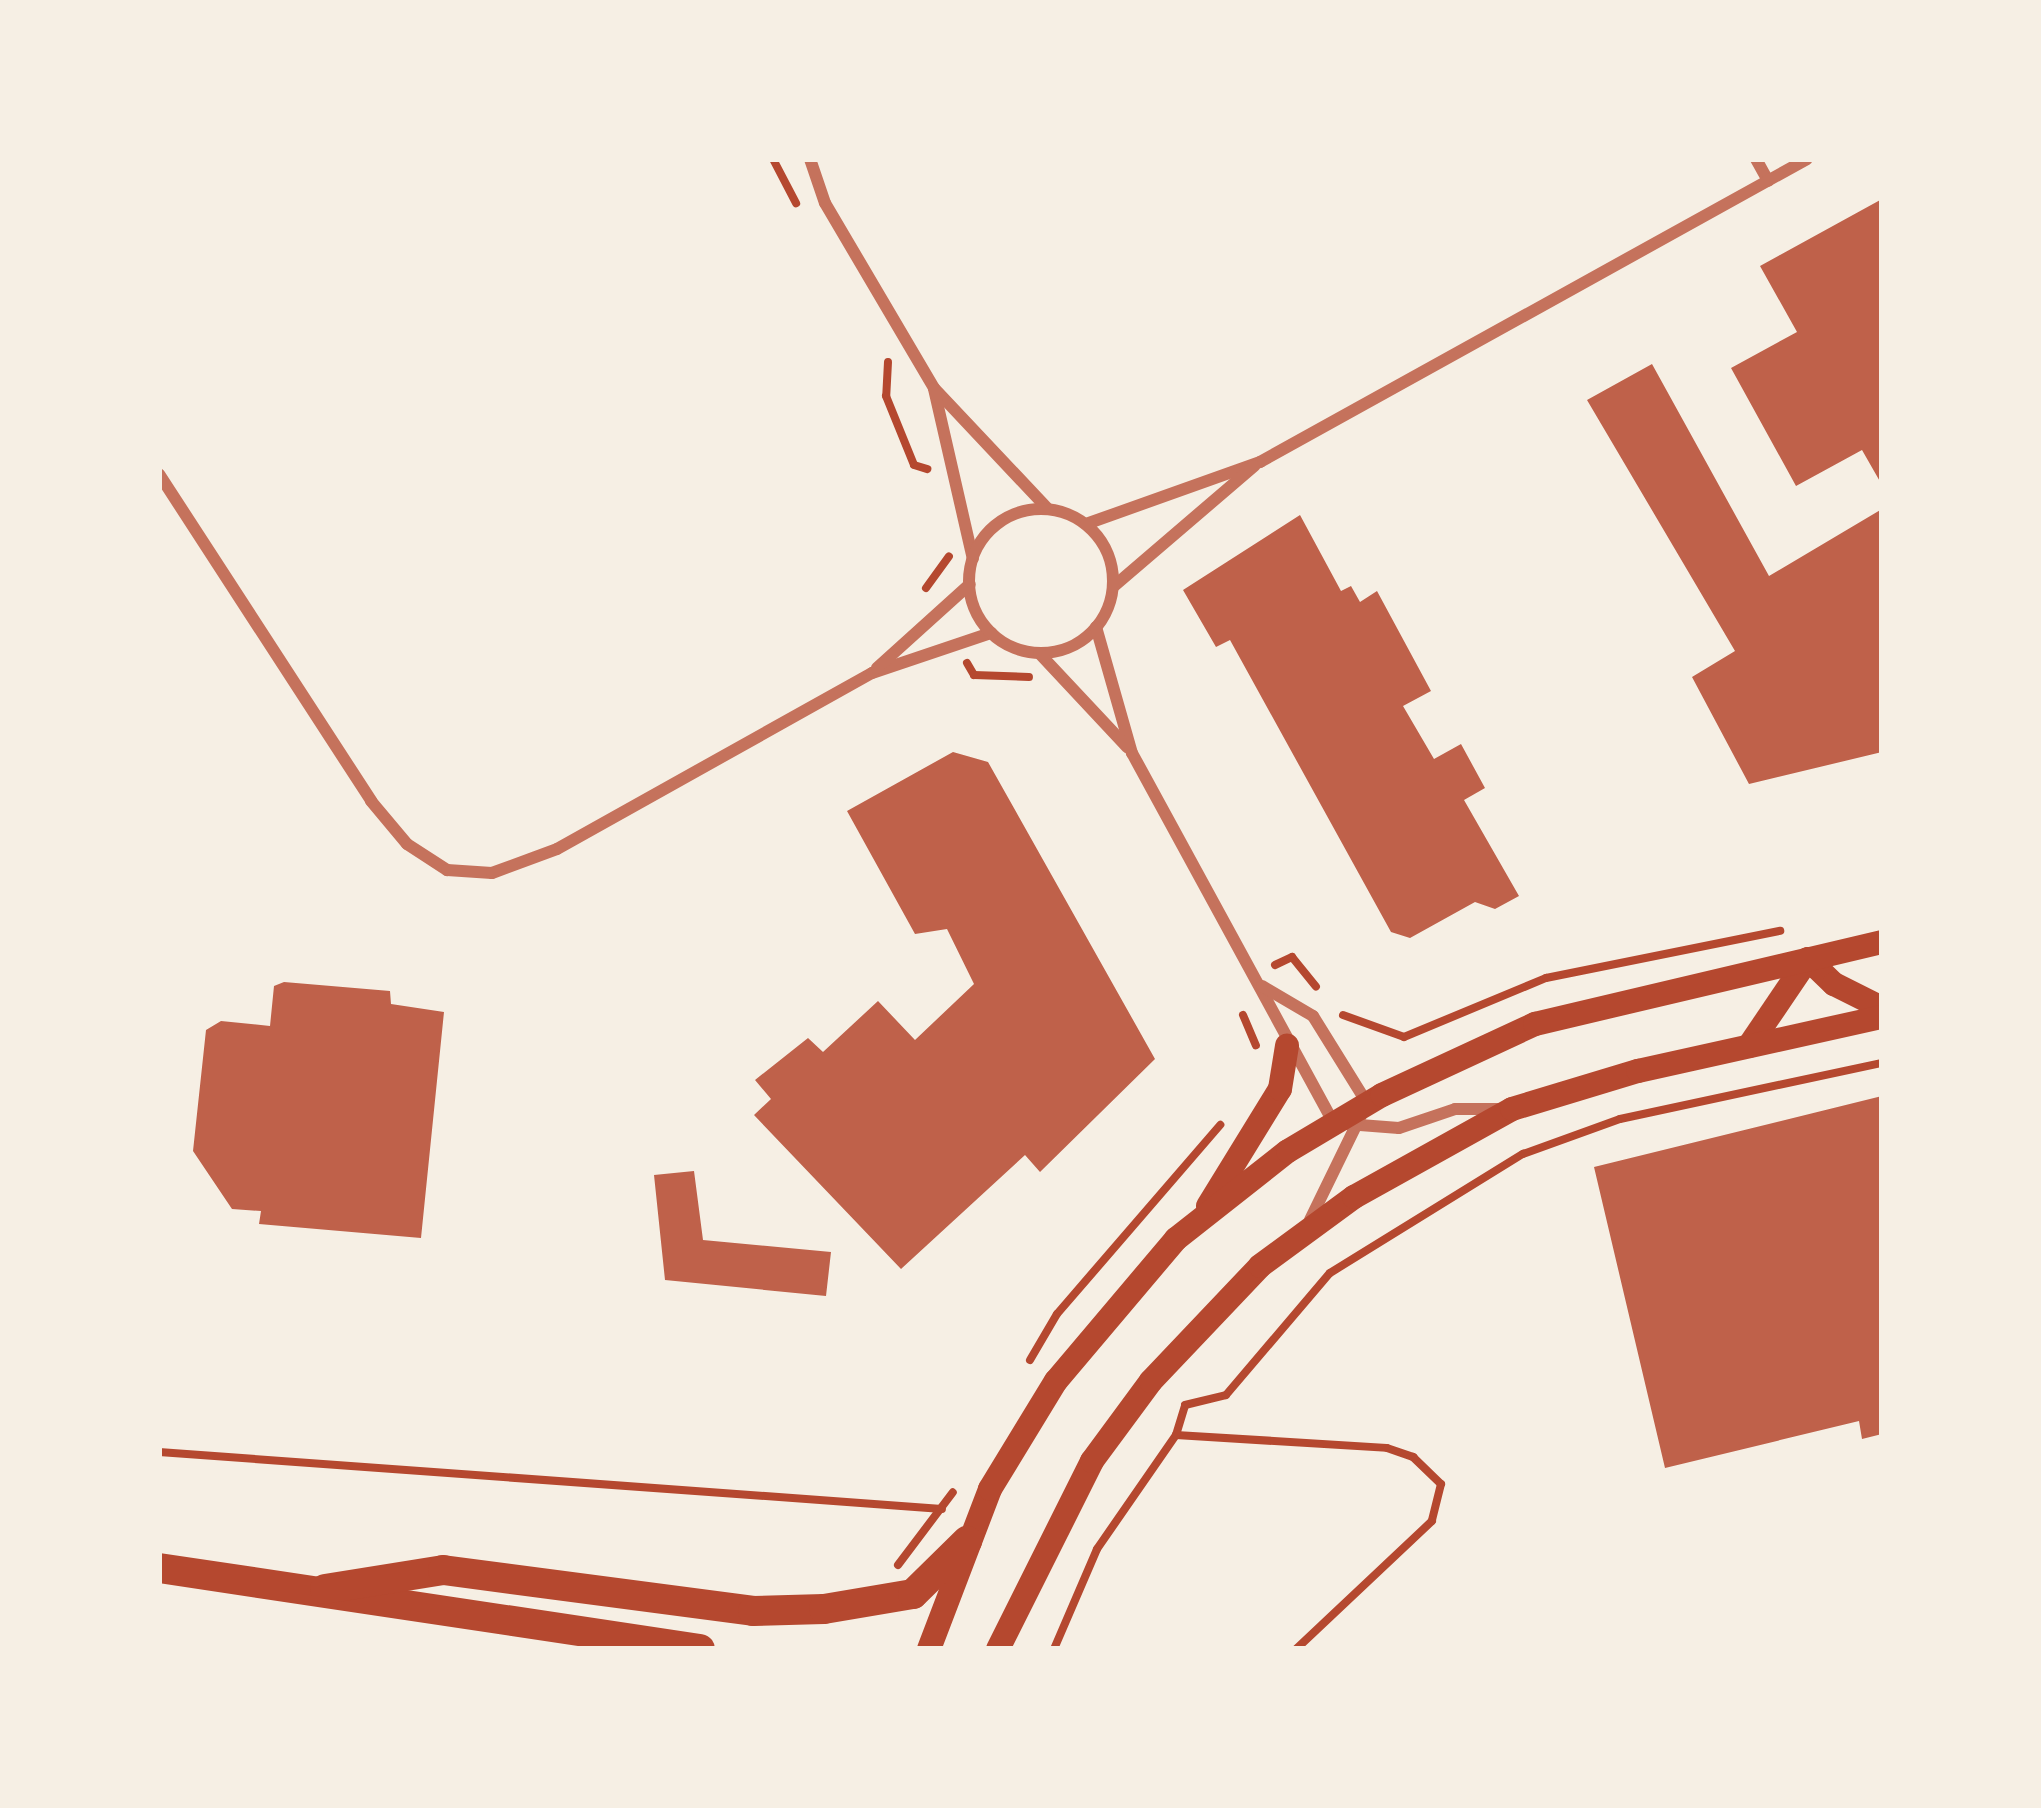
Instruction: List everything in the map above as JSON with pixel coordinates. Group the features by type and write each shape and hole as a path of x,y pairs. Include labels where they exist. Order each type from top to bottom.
{"highway":[{"path":"325,1589 442,1570 753,1611 894,1599 929,1582 967,1541"},
{"path":"159,1568 325,1589 700,1649"}],"main road":[{"path":"929,1649 967,1541 1056,1381 1128,1289 1204,1214 1352,1117 1534,1024 1882,942"},
{"path":"1808,959 1834,984 1882,1012"},
{"path":"1749,1046 1808,959"},
{"path":"998,1649 1092,1461 1186,1340 1301,1235 1403,1167 1512,1108 1882,1012"},
{"path":"1204,1214 1280,1089 1287,1046"}],"street":[{"path":"810,159 825,203 934,388 1048,509 1086,524 1102,542 1114,587"},
{"path":"1756,159 1768,181"},
{"path":"1086,524 1260,462 1807,159"},
{"path":"934,388 973,559 970,584 992,633 1039,653 1132,753"},
{"path":"1039,653 1060,650 1096,627 1114,587 1260,462"},
{"path":"159,474 371,801 407,844 447,870 492,873 557,849 872,673 992,633"},
{"path":"973,559 1002,521 1048,509"},
{"path":"872,673 970,584"},
{"path":"1096,627 1132,753 1258,980 1287,1046 1352,1117 1399,1128 1455,1109 1512,1108"},
{"path":"1258,980 1313,1016 1352,1117 1301,1235"}],"path":[{"path":"772,159 806,221"},
{"path":"880,349 891,368 886,396 914,464 940,473"},
{"path":"938,613 925,589 951,554 951,537"},
{"path":"957,646 974,675 1034,678 1047,689"},
{"path":"1255,1066 1256,1044 1229,990 1258,980 1292,957 1339,1013 1404,1037 1546,979 1793,928"},
{"path":"1185,1405 1226,1395 1330,1273 1523,1154 1620,1120 1882,1063"},
{"path":"1022,1373 1057,1314 1225,1119"},
{"path":"1054,1649 1097,1549 1176,1435 1387,1448 1436,1476 1443,1499 1432,1520 1297,1649"},
{"path":"159,1452 943,1510"},
{"path":"894,1599 899,1555 943,1510 966,1470"}],"building":[{"path":"1882,199 1882,485 1862,450 1796,486 1731,368 1797,332 1760,266"},
{"path":"1652,364 1769,576 1882,509 1882,752 1749,784 1692,677 1735,651 1587,400"},
{"path":"1300,515 1341,591 1351,586 1360,602 1377,591 1431,691 1403,706 1434,759 1461,744 1485,788 1464,800 1519,896 1495,909 1475,902 1410,938 1391,932 1230,640 1216,647 1183,590"},
{"path":"953,752 988,762 1155,1059 1040,1172 1025,1155 901,1269 754,1115 771,1099 755,1080 808,1038 823,1052 878,1001 915,1040 974,984 947,929 915,934 847,811"},
{"path":"284,982 390,991 391,1004 444,1012 421,1238 259,1224 261,1211 232,1209 193,1151 206,1030 221,1021 270,1026 274,986"},
{"path":"1882,1096 1882,1434 1862,1439 1859,1421 1665,1468 1594,1167"},
{"path":"694,1171 703,1240 831,1252 826,1296 665,1280 654,1175"}]}
